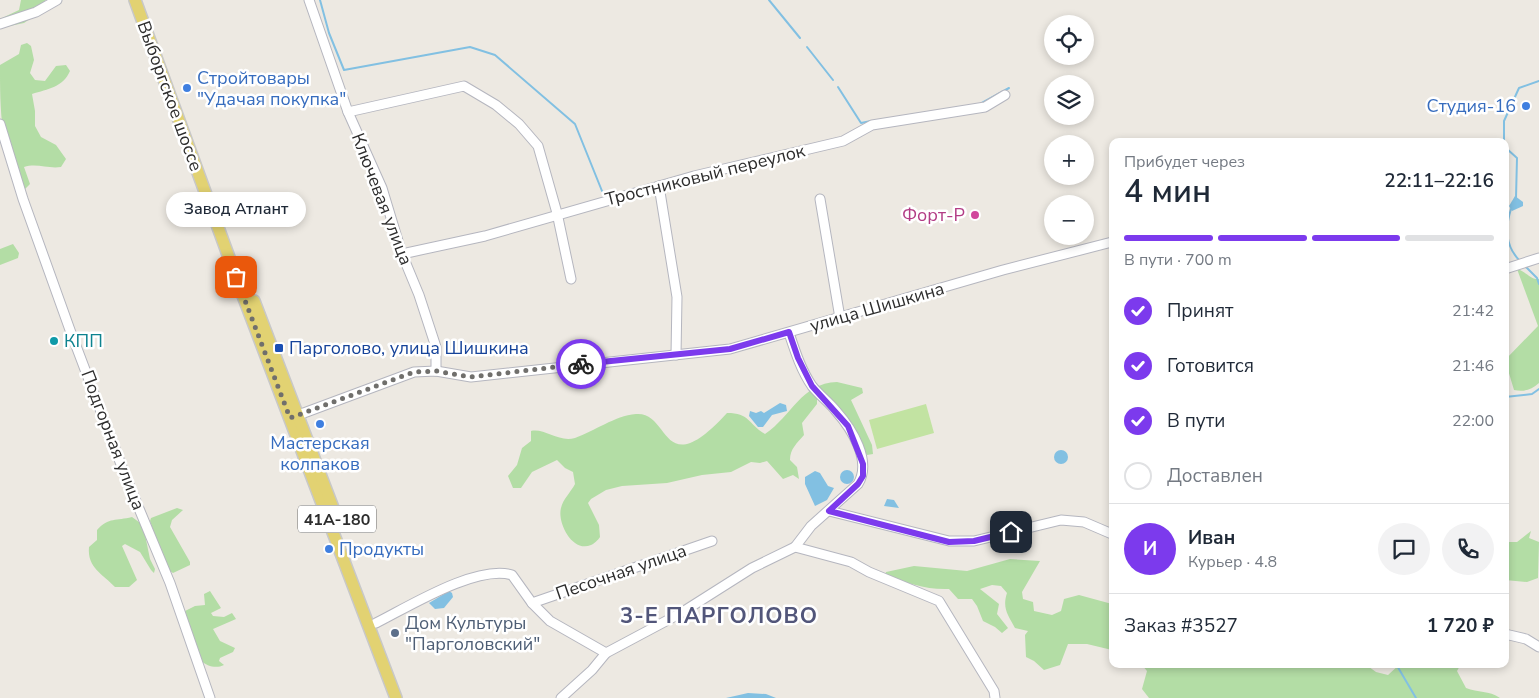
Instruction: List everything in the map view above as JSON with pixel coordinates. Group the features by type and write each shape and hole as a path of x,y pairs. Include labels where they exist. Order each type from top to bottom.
{"main road":[{"name":"Выборгское шоссе","path":"134,0 376,623 402,698"},
{"name":"Выборгское шоссе","path":"141,0 246,282 396,698"}],"street":[{"path":"0,24 36,12 57,0"},
{"name":"Ключевая улица","path":"309,0 348,112 382,188 402,254 436,347 436,371"},
{"path":"348,112 464,86 496,105 519,124 538,146 557,213 571,279"},
{"name":"Тростниковый переулок","path":"402,254 484,236 557,213 659,186 843,141 872,125 985,106 1005,95"},
{"name":"Подгорная улица","path":"0,124 23,199 70,330 125,475 170,583 210,698"},
{"path":"659,186 677,297 676,355"},
{"path":"820,199 840,318"},
{"name":"улица Шишкина","path":"294,416 414,372 436,371 471,377 574,364 730,349 1003,270 1109,243"},
{"path":"1509,268 1539,258"},
{"path":"566,696 606,653 682,613 752,568 795,547 811,526 858,484 863,476 863,464 848,426 808,379 789,332"},
{"path":"829,511 949,542 974,541 1061,520 1084,522 1109,533"},
{"name":"Песочная улица","path":"376,623 465,580 487,573 512,575 532,603 712,540"},
{"path":"795,547 851,562 869,572 939,601 994,691 995,698"},
{"path":"532,603 550,621 606,653"},
{"path":"1509,635 1526,639 1539,647"}],"green space":[{"path":"21,0 45,0 47,7 24,23 0,28 0,19 19,10"},
{"path":"27,43 31,46 34,60 30,73 35,80 45,81 56,66 66,65 70,71 59,84 32,94 35,126 41,137 56,145 66,159 61,167 24,167 30,184 25,189 17,176 6,147 1,115 0,65 19,54 21,45"},
{"path":"13,244 19,253 18,258 0,265 0,249"},
{"path":"1517,269 1533,278 1539,279 1539,383 1527,390 1514,390 1509,373 1509,356 1538,326"},
{"path":"837,382 862,388 863,393 851,400 872,445 873,454 867,455 847,419 834,403 826,398 817,396 817,404 802,423 804,435 794,446 790,456 790,460 797,467 799,479 793,475 783,479 767,461 760,463 751,462 731,472 702,475 667,483 622,486 606,490 588,503 599,525 600,537 591,545 578,545 567,535 561,521 562,505 575,484 573,472 565,468 557,460 532,472 521,488 513,488 508,476 517,465 522,448 531,441 531,431 569,439 628,415 636,414 647,416 670,439 678,444 690,443 706,434 727,413 735,413 745,417 765,434 814,388"},
{"path":"926,404 934,433 877,449 869,420"},
{"path":"177,508 183,510 172,520 170,527 190,565 173,573 167,569 150,521 151,518"},
{"path":"132,517 143,525 150,559 155,569 154,573 140,552 125,544 122,546 137,580 129,587 115,587 93,565 89,554 89,547 97,540 97,530 105,523"},
{"path":"1531,531 1529,538 1539,542 1538,578 1527,582 1509,580 1509,542 1517,542"},
{"path":"1010,559 1040,561 1022,592 1023,599 1033,602 1034,611 1052,615 1061,611 1064,599 1079,595 1109,603 1109,649 1087,644 1068,644 1060,665 1044,670 1026,657 1025,635 1028,631 1015,628 1005,607 1007,593 1001,586 992,585 980,589 999,604 997,614 1008,628 1002,633 983,621 972,599 958,599 949,589 924,587 885,575 886,572 914,566 967,571"},
{"path":"210,591 221,608 211,613 213,616 224,617 232,613 236,619 213,629 220,641 235,648 233,652 220,658 219,661 224,665 218,667 209,666 201,661 185,611 195,606 205,605 204,594"},
{"path":"1144,668 1370,668 1376,672 1388,675 1396,668 1459,668 1457,671 1466,688 1492,694 1500,698 1149,698 1142,689 1147,671"}],"water":[{"path":"1515,196 1523,202 1523,206 1512,211 1509,206"},
{"path":"780,403 786,405 787,411 772,415 763,427 758,427 749,416 750,411 756,413 761,411 764,413"},
{"path":"1058,450 1064,450 1068,457 1064,464 1058,464 1054,460 1054,454"},
{"path":"847,470 852,472 854,477 852,482 847,484 842,482 840,477 842,472"},
{"path":"815,471 820,473 828,486 834,488 827,500 815,506 805,484 805,477"},
{"path":"887,499 894,500 899,508 884,506"},
{"path":"449,591 453,597 444,608 435,609 429,603"},
{"path":"748,693 766,694 776,698 726,698"}],"waterway":[{"path":"320,0 329,33 344,70 470,47 495,55 575,124 602,191"},
{"path":"769,0 800,38"},
{"path":"807,47 833,80"},
{"path":"1504,138 1504,121 1519,88 1539,81"},
{"path":"838,87 861,123 871,121"},
{"path":"980,104 1009,88"},
{"path":"1509,151 1517,158 1516,198"},
{"path":"1509,218 1511,209"},
{"path":"1509,242 1519,260"},
{"path":"1525,266 1537,278 1539,284"},
{"path":"1509,397 1532,394 1539,389"},
{"path":"1398,668 1416,698"}],"way so far":[{"path":"236,277 290,418 414,372 436,371 471,377 581,364"}],"place":[{"name":"Cтройтовары \"Удачая покупка\"","path":"187,88"},
{"name":"Студия-16","path":"1526,106"},
{"name":"Форт-Р","path":"975,215"},
{"name":"Завод Атлант","path":"236,277"},
{"name":"КПП","path":"54,341"},
{"name":"Парголово, улица Шишкина","path":"279,348"},
{"name":"Мастерская колпаков","path":"320,424"},
{"name":"Продукты","path":"329,549"},
{"name":"Дом Культуры \"Парголовский\"","path":"395,633"}],"district":[{"name":"3-Е ПАРГОЛОВО","path":"719,615"}],"route":[{"path":"581,364 730,349 789,332 798,358 812,386 836,410 848,426 858,447 863,464 863,476 858,484 829,511 949,542 974,541 1011,532"}]}
